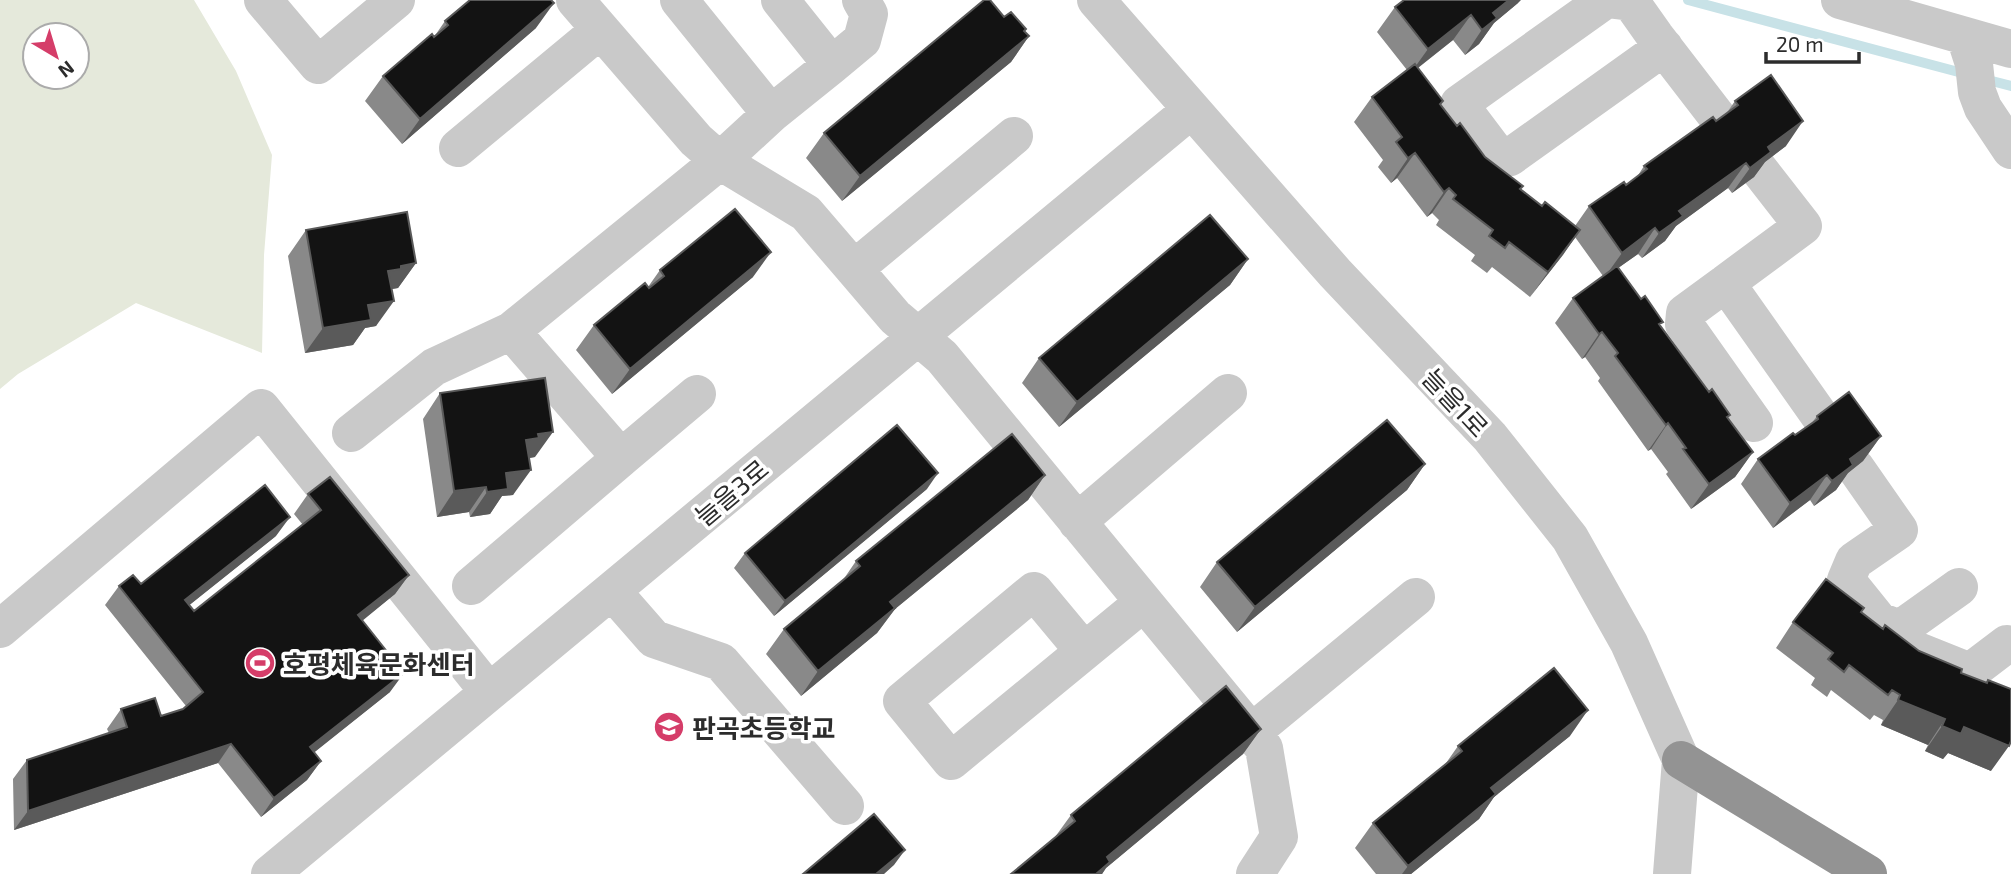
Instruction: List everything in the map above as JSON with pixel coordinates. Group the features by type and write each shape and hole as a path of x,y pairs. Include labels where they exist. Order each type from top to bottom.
{"highway":[{"path":"1681,760 1868,874"}],"street":[{"path":"263,0 318,65 376,6"},
{"path":"575,0 696,140 720,161 806,213 895,317 942,357 1264,748 1279,837 1255,874"},
{"path":"679,0 771,114"},
{"path":"780,0 832,65"},
{"path":"352,433 434,367 511,331 720,161 771,114 862,40 869,14 861,0"},
{"name":"늘을1로","path":"1096,0 1335,273 1490,437 1570,538 1629,643 1681,760 1672,874"},
{"path":"1605,0 1459,104 1496,153 1510,157 1664,47"},
{"path":"1615,0 1631,2 1722,123"},
{"path":"1840,0 1972,64 2011,49"},
{"path":"458,148 600,30"},
{"path":"1972,64 1983,108 2011,150"},
{"name":"늘을3로","path":"282,870 489,692 1191,110"},
{"path":"854,270 1014,136"},
{"path":"1754,423 1684,324 1685,313 1803,226 1757,167"},
{"path":"1726,283 1824,422"},
{"path":"511,331 621,458"},
{"path":"1077,522 1228,393"},
{"path":"471,586 697,394"},
{"path":"0,629 261,408 489,692"},
{"path":"1855,467 1899,530 1854,561 1846,580 1879,621 1900,629 1910,648 1969,672 2007,644"},
{"path":"1900,629 1959,587"},
{"path":"612,591 654,639 721,662 845,806"},
{"path":"1084,651 1034,591 902,701 951,761 1143,603"},
{"path":"1251,733 1416,597"}],"shaded area":[{"path":"0,0 194,0 236,71 272,155 264,255 262,353 136,303 18,374 0,389"}],"building":[{"path":"470,0 551,0 554,3 420,119 383,76 432,34 434,37 448,25 445,21"},
{"path":"984,0 990,0 1004,17 1011,12 1029,36 860,176 824,133"},
{"path":"1404,0 1509,0 1493,13 1497,18 1482,30 1471,15 1428,49 1395,7"},
{"path":"1415,64 1443,101 1440,104 1457,126 1460,123 1485,157 1523,186 1520,189 1542,206 1545,202 1580,230 1548,272 1509,242 1505,248 1489,236 1493,230 1453,199 1456,195 1449,188 1444,192 1415,153 1408,158 1396,142 1402,137 1372,97"},
{"path":"1771,75 1803,121 1768,147 1771,152 1750,168 1746,163 1679,211 1683,216 1659,233 1655,228 1622,253 1589,206 1624,182 1626,185 1647,169 1644,166 1713,117 1716,121 1738,105 1735,101"},
{"path":"735,209 771,252 630,369 594,325 645,283 649,288 664,276 660,270"},
{"path":"407,212 416,263 388,271 394,301 368,305 371,320 323,328 306,230"},
{"path":"1210,215 1248,259 1077,402 1039,358"},
{"path":"1617,266 1641,299 1645,296 1663,322 1659,324 1709,392 1712,389 1730,415 1727,417 1753,452 1709,484 1668,423 1666,425 1615,356 1618,353 1602,332 1599,334 1573,298"},
{"path":"545,378 553,432 538,434 539,438 526,440 531,470 506,473 508,489 487,492 486,487 454,491 440,393"},
{"path":"1849,392 1881,436 1850,459 1853,465 1832,481 1827,475 1790,503 1758,459 1793,433 1795,435 1818,419 1817,416"},
{"path":"1387,420 1425,464 1255,607 1217,562"},
{"path":"897,425 938,473 785,601 745,553"},
{"path":"1012,434 1045,475 890,602 895,608 818,671 784,629 860,566 856,561"},
{"name":"호평체육문화센터","path":"330,477 409,575 358,615 404,673 310,747 321,761 274,798 231,744 28,811 27,760 127,727 121,709 155,698 161,716 183,709 203,692 119,586 133,575 141,584 265,485 290,517 185,600 194,611 321,510 308,494"},
{"path":"1826,579 1864,608 1861,612 1883,629 1885,625 1919,651 1962,669 1961,673 2011,689 2009,746 1964,727 1961,734 1942,726 1945,719 1898,700 1900,695 1892,690 1888,695 1849,665 1844,672 1828,659 1833,653 1793,622"},
{"path":"1554,668 1588,710 1491,788 1496,794 1408,866 1373,823 1462,751 1458,746"},
{"path":"1226,686 1261,729 1107,857 1110,862 1096,874 1011,874 1075,821 1071,815"},
{"path":"874,814 905,850 876,874 803,874"}],"waterway":[{"path":"1688,0 1966,74"},
{"path":"1984,79 2011,86"}],"place":[{"name":"호평체육문화센터","path":"260,663"},
{"name":"판곡초등학교","path":"669,727"}]}
